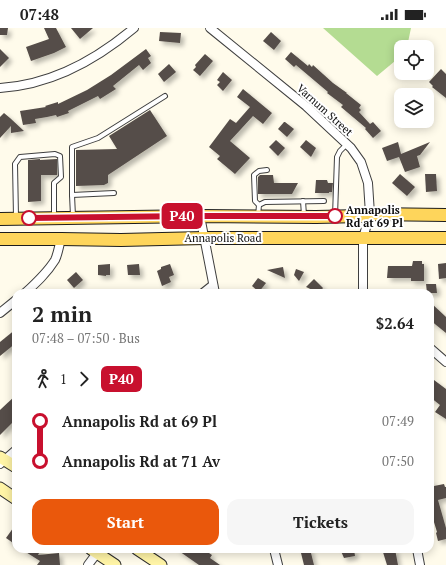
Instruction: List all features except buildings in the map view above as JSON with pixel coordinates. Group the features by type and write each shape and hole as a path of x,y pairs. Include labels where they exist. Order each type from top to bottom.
{"main road":[{"name":"Annapolis Road","path":"0,218 200,216 259,211 304,216 362,216 370,214 446,215"},
{"name":"Annapolis Road","path":"0,239 61,238 121,240 204,238 446,238"}],"street":[{"path":"0,88 23,86 62,74 82,64 104,50 134,28"},
{"name":"Varnum Street","path":"210,28 306,106 351,148 360,162 368,184 370,214 363,238 364,289"},
{"path":"200,216 214,289"},
{"path":"29,289 46,273 55,259 59,250 61,238"},
{"path":"0,313 12,303"},
{"path":"434,352 446,362"},
{"path":"12,453 2,460 12,465"},
{"path":"0,488 12,496"},
{"path":"88,565 93,553"},
{"path":"97,553 115,565"},
{"path":"143,553 161,565"},
{"path":"275,553 278,565"},
{"path":"418,553 420,565"}],"lane":[{"path":"74,218 72,195 72,147 98,138 165,96"},
{"path":"335,216 337,157 340,151 347,144"},
{"path":"16,218 15,164 20,157 55,154 60,156 61,177 54,183 54,218"},
{"path":"259,211 255,201 254,175 259,170 267,170"},
{"path":"72,195 114,193"},
{"path":"303,201 304,216"},
{"path":"259,211 265,202 324,201"}],"green space":[{"path":"323,28 411,28 408,40 394,40 394,62 377,76"}],"bus line":[{"name":"P40","path":"29,218 335,216"}],"place":[{"name":"Annapolis Rd at 69 Pl","path":"335,216"}]}
